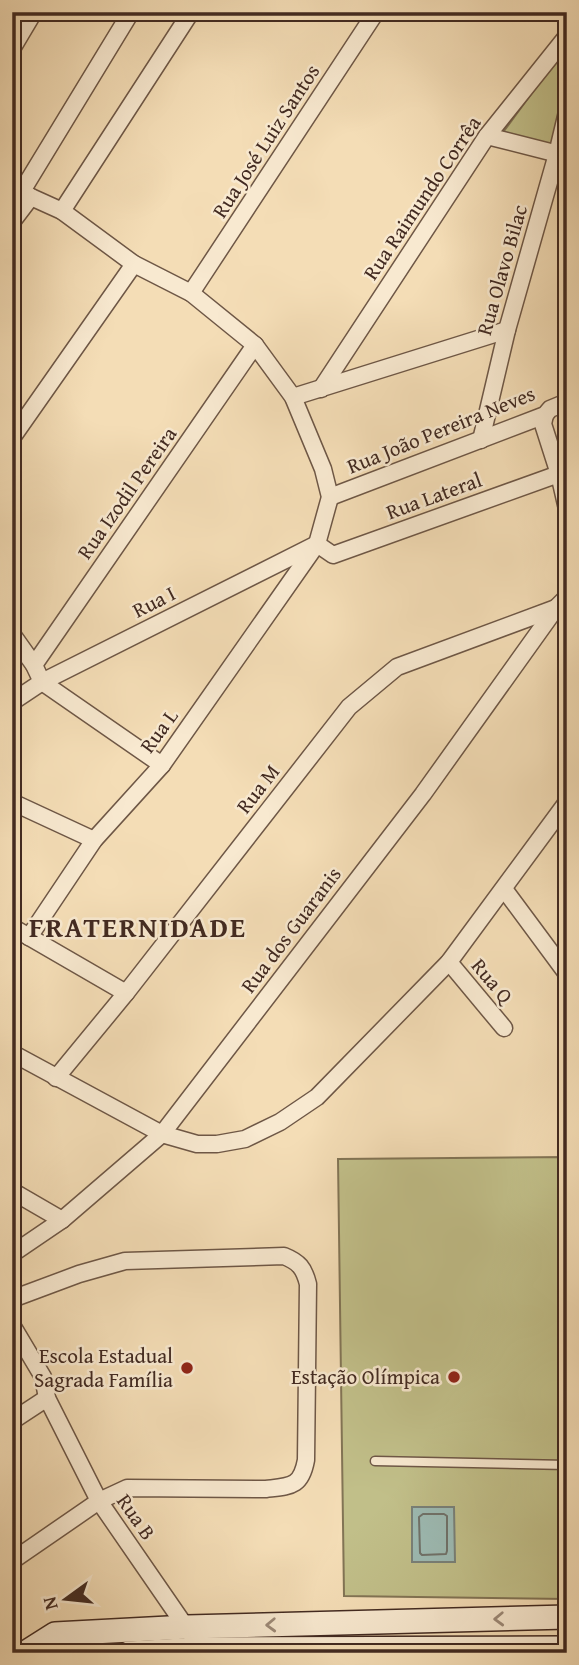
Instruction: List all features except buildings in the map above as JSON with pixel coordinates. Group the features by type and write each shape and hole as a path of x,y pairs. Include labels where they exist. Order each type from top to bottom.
{"street":[{"path":"12,49 34,12"},
{"path":"12,222 22,191 131,12"},
{"name":"Rua José Luiz Santos","path":"191,293 376,12"},
{"path":"62,211 189,13"},
{"name":"Rua Raimundo Corrêa","path":"321,389 487,136 567,36"},
{"name":"Rua Olavo Bilac","path":"481,440 507,330 562,155 567,113"},
{"path":"487,136 562,155"},
{"path":"22,191 62,211 134,264 191,293 255,345 293,397 323,469 330,498"},
{"path":"12,438 134,264"},
{"path":"293,397 507,330"},
{"name":"Rua Izodil Pereira","path":"34,665 255,345"},
{"name":"Rua João Pereira Neves","path":"330,498 545,415 550,409 567,402"},
{"path":"545,415 543,424 563,472 567,509"},
{"name":"Rua Lateral","path":"317,544 333,555 563,472"},
{"name":"Rua L","path":"29,936 94,840 162,765 317,544 330,498"},
{"name":"Rua I","path":"12,702 42,682 317,544"},
{"name":"Rua M","path":"56,1078 127,993 349,707 397,667 562,602"},
{"name":"Rua dos Guaranis","path":"12,1254 62,1220 162,1134 423,794 562,602"},
{"path":"12,634 34,665 42,682 162,765"},
{"path":"12,802 94,840"},
{"path":"12,1053 162,1134 197,1144 245,1139 280,1122 317,1097 449,962 567,802"},
{"path":"504,889 567,974"},
{"path":"12,927 127,993"},
{"name":"Rua Q","path":"449,962 504,1028"},
{"path":"12,1191 62,1220"},
{"path":"12,1299 79,1274 125,1261 284,1256 297,1261 306,1274 308,1284 306,1460 304,1475 298,1482 285,1487 266,1489 127,1488 99,1501 12,1562"},
{"name":"Rua B","path":"12,1325 43,1377 47,1398 99,1501 201,1651"},
{"path":"12,1421 47,1398"},
{"path":"25,1653 55,1634 187,1627 567,1617"},
{"path":"129,1653 567,1648"}],"lane":[{"path":"375,1461 567,1465"}],"shaded area":[{"path":"567,45 567,75 553,150 501,135"},
{"name":"Estação Olímpica","path":"567,1157 567,1599 344,1596 338,1159"}],"water":[{"path":"412,1507 454,1507 455,1562 412,1562"}],"place":[{"name":"Escola Estadual Sagrada Família","path":"187,1368"},
{"name":"Estação Olímpica","path":"454,1377"}],"district":[{"name":"FRATERNIDADE","path":"138,927"}]}
